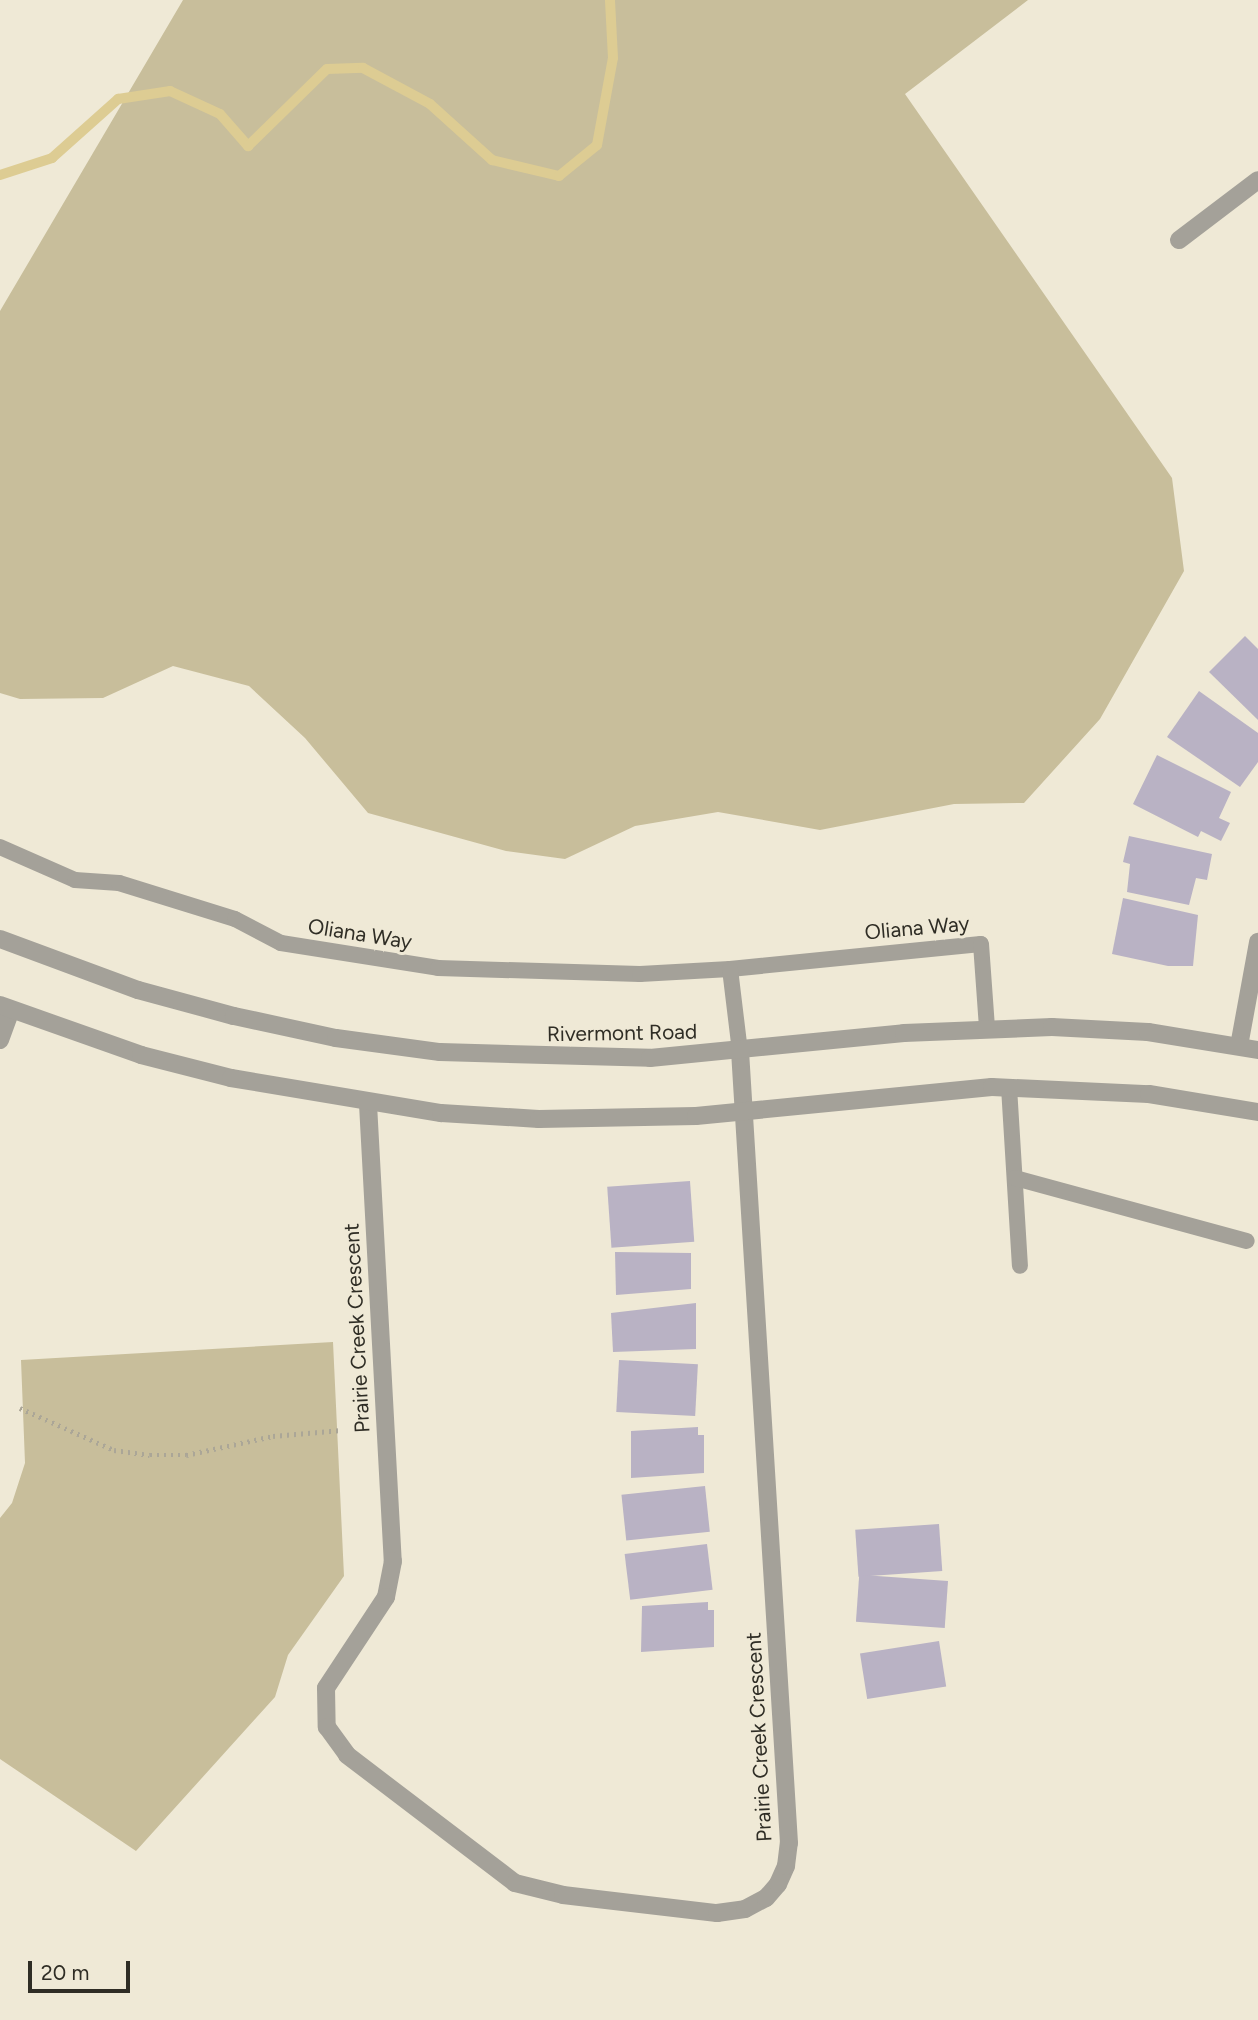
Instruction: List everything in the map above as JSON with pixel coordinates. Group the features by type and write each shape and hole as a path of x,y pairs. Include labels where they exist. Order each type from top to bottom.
{"street":[{"path":"1179,240 1258,180"},
{"name":"Rivermont Road","path":"0,939 138,990 336,1038 440,1052 548,1058 740,1052 987,1028 1148,1032 1258,1050"},
{"path":"1239,1046 1258,942"},
{"path":"0,1040 6,1008 189,1068 368,1104 539,1119 744,1112 1009,1087 1149,1094 1258,1112"},
{"name":"Prairie Creek Crescent","path":"368,1104 393,1561 386,1597 326,1688 327,1727 347,1755 515,1883 563,1895 717,1913 746,1909 766,1898 786,1866 789,1843 740,1052"}],"lane":[{"name":"Oliana Way","path":"0,848 75,880 119,883 235,919 281,943 438,968 551,974 730,969 981,944 987,1028"},
{"path":"730,969 740,1052"},
{"path":"1009,1087 1020,1266"},
{"path":"1015,1178 1247,1241"}],"path":[{"path":"20,1408 103,1446 150,1455 186,1455 272,1436 342,1430"}],"shaded area":[{"path":"183,0 1028,0 905,94 1172,478 1184,571 1100,719 1024,803 954,804 820,830 718,812 635,826 565,859 506,851 368,813 305,738 249,686 173,666 103,698 20,699 0,693 0,311"},
{"path":"333,1342 344,1576 288,1655 275,1697 136,1851 0,1759 0,1518 12,1503 25,1463 21,1360"}],"building":[{"path":"1245,636 1258,649 1258,720 1209,672"},
{"path":"1199,691 1258,733 1258,762 1240,787 1167,737"},
{"path":"1157,755 1231,792 1219,818 1230,823 1221,841 1201,831 1198,837 1133,804"},
{"path":"1129,836 1212,854 1207,880 1196,878 1189,905 1127,892 1130,864 1123,862"},
{"path":"1123,898 1198,915 1193,966 1168,966 1112,954"},
{"path":"690,1181 694,1242 611,1248 607,1187"},
{"path":"615,1252 691,1253 691,1289 616,1295"},
{"path":"696,1303 696,1349 613,1352 611,1313"},
{"path":"619,1360 698,1364 695,1416 616,1412"},
{"path":"698,1427 698,1435 704,1435 704,1473 631,1478 631,1431"},
{"path":"705,1486 710,1532 626,1541 621,1495"},
{"path":"939,1524 942,1571 858,1577 855,1530"},
{"path":"707,1544 713,1590 630,1600 625,1554"},
{"path":"859,1575 948,1581 945,1628 856,1622"},
{"path":"708,1602 708,1610 714,1610 714,1647 641,1652 642,1606"},
{"path":"939,1641 946,1686 867,1699 860,1654"}],"waterway":[{"path":"0,175 52,158 118,99 170,91 220,114 248,146 327,69 363,68 430,104 492,160 559,176 597,145 613,58 610,0"}]}
